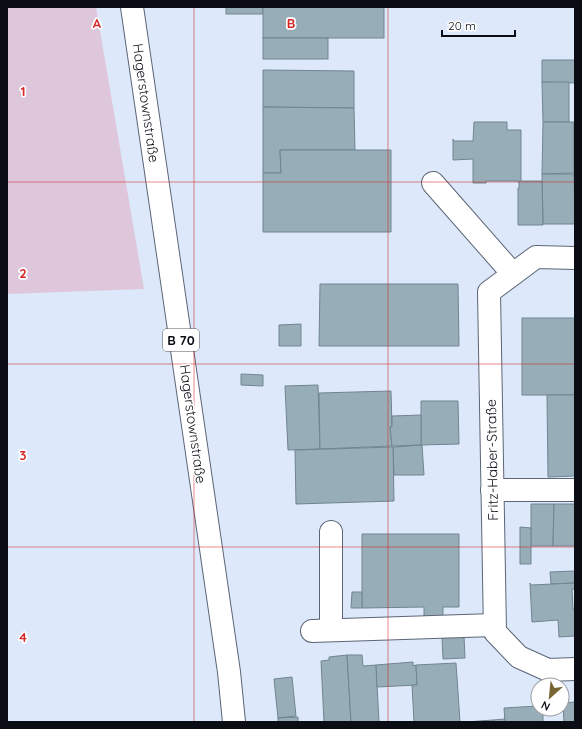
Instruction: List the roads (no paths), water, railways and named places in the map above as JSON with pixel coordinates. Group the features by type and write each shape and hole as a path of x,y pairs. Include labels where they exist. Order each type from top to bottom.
{"main road":[{"name":"Hagerstownstraße","path":"132,7 230,672 234,722"},
{"path":"433,183 513,274"},
{"name":"Fritz-Haber-Straße","path":"494,625 489,292 536,257 575,258"},
{"path":"492,490 575,490"},
{"path":"331,532 322,631 494,625 495,632 519,657 548,670 575,669"}]}
